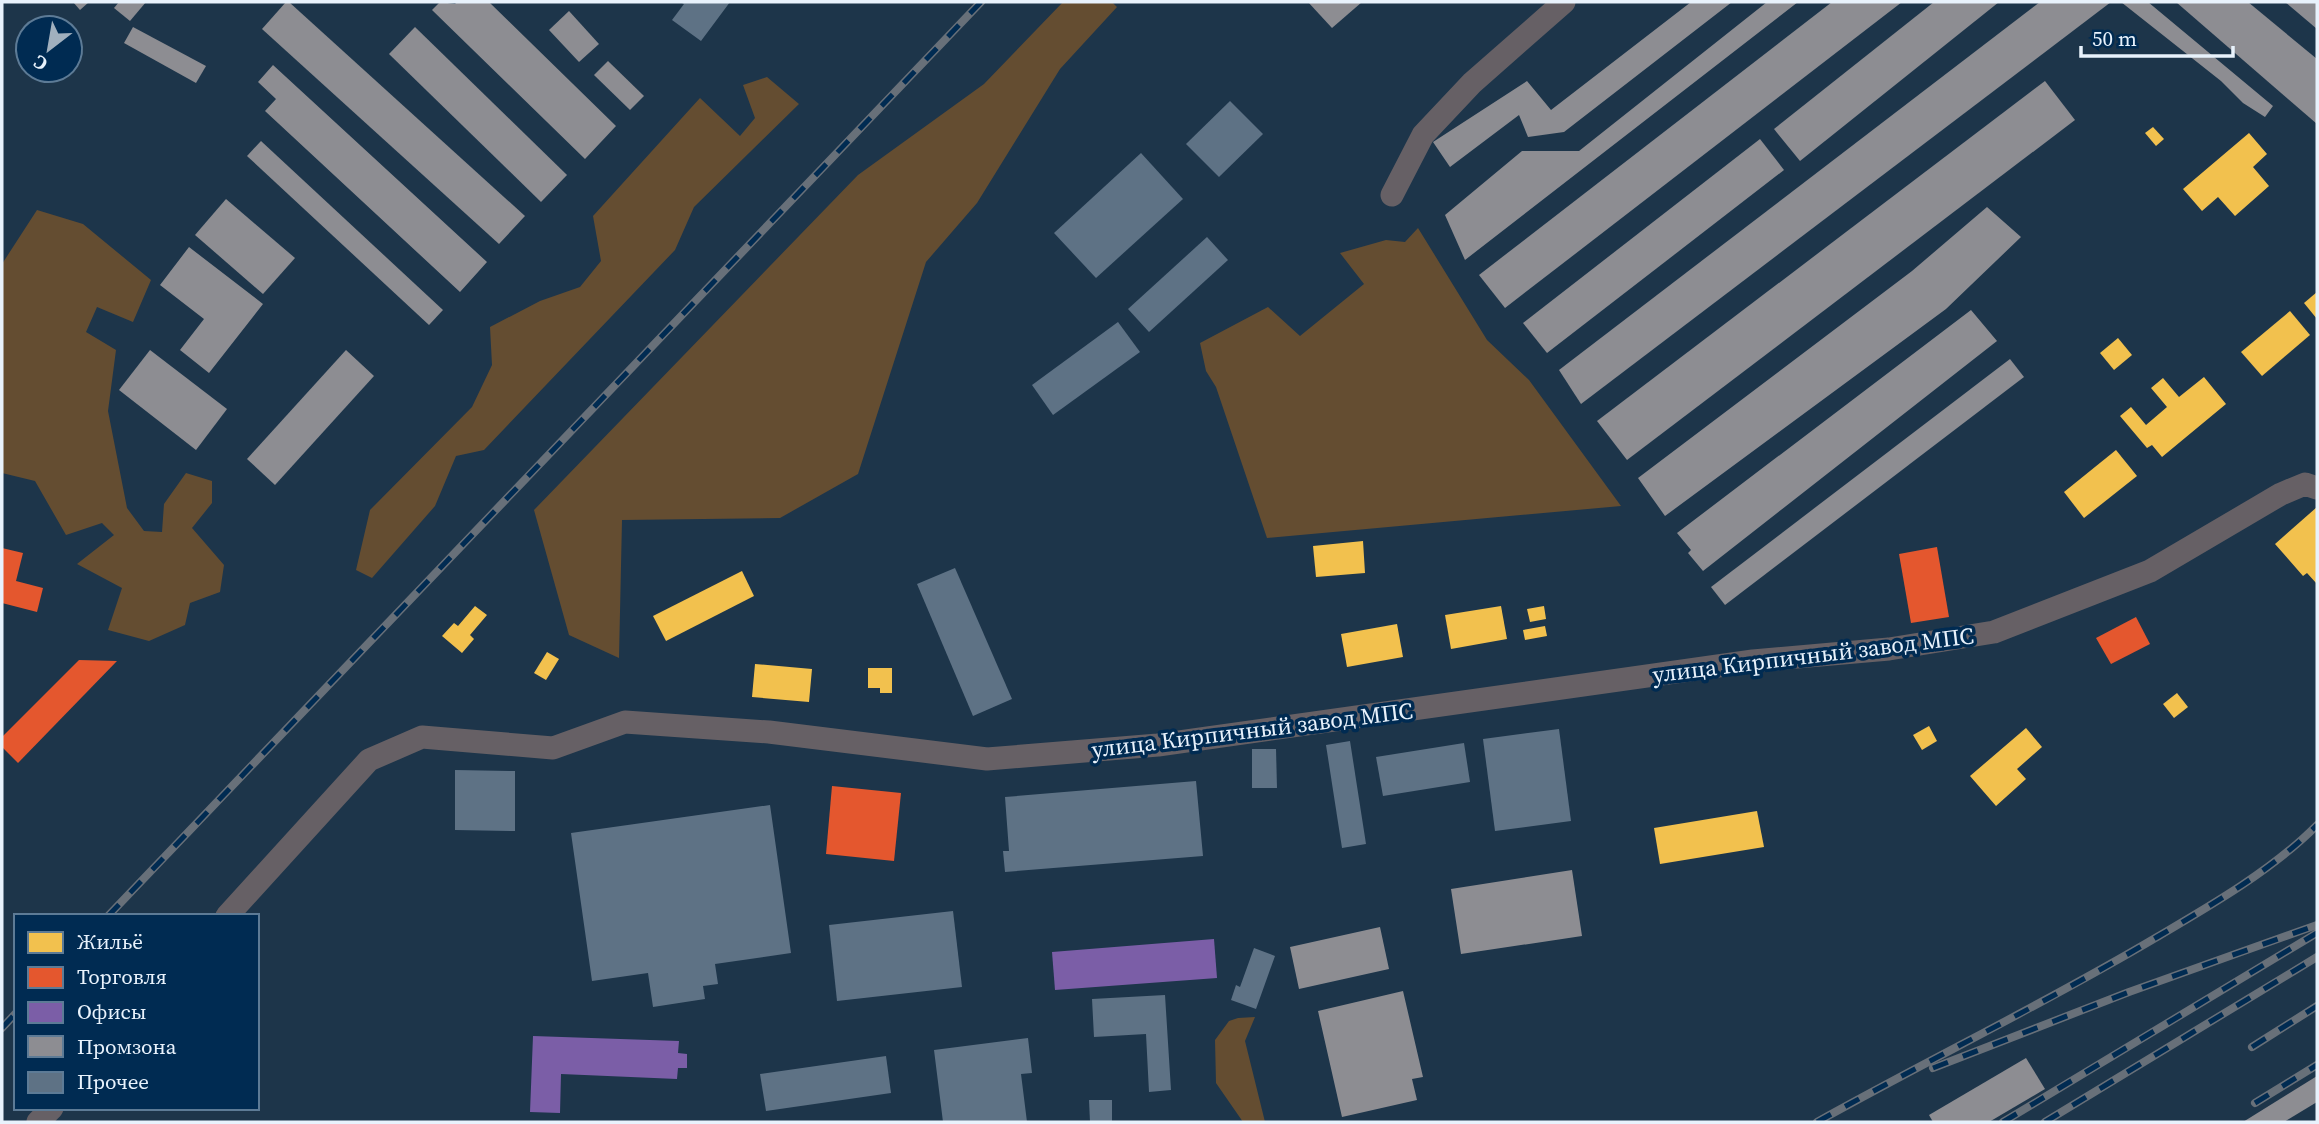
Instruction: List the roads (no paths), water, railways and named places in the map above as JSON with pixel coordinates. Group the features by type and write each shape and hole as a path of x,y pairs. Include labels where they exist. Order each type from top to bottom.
{"street":[{"path":"1392,195 1423,135 1472,83 1564,2"},
{"name":"улица Кирпичный завод МПС","path":"229,914 369,760 422,737 553,748 625,722 769,732 986,759 1158,744 1753,662 1889,649 1994,632 2150,571 2281,494 2305,484 2317,488"}],"railway":[{"path":"110,914 981,2"},
{"path":"1817,1122 2073,985 2220,900 2281,857 2317,825"},
{"path":"1933,1068 2129,992 2317,925"},
{"path":"2003,1122 2317,933"},
{"path":"2045,1122 2317,957"},
{"path":"2252,1047 2317,1006"},
{"path":"2,1028 14,1015"},
{"path":"2255,1103 2317,1065"}]}
